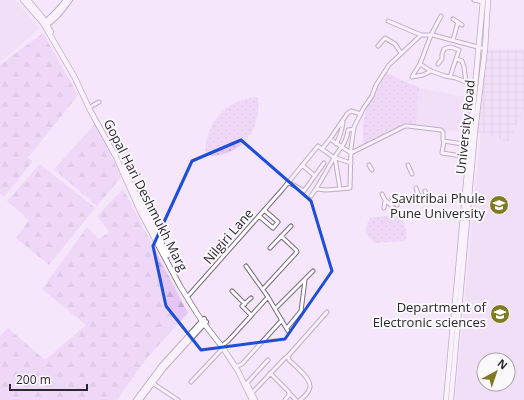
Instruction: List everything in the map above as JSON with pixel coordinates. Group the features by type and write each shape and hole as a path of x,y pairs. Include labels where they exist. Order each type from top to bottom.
{"main road":[{"name":"Gopal Hari Deshmukh Marg","path":"23,0 45,24 74,76 180,286 204,321 224,346 247,383 255,400"},
{"name":"Gopal Hari Deshmukh Marg","path":"28,0 45,24 76,75 117,153 145,216 204,321"},
{"name":"University Road","path":"451,400 485,49 488,0"},
{"name":"University Road","path":"446,400 483,1"},
{"name":"Gopal Hari Deshmukh Marg","path":"237,367 252,400"}],"street":[{"path":"45,24 66,0"},
{"path":"45,24 58,15 70,0"},
{"path":"474,0 483,1"},
{"path":"431,71 423,75 412,77 420,64 431,34 442,17"},
{"path":"453,19 462,25"},
{"path":"388,21 421,35 431,34 485,49"},
{"path":"453,40 458,22"},
{"path":"316,189 326,190 350,188 351,153 354,129 363,109 389,65 421,35"},
{"path":"378,46 386,38 395,44 401,53"},
{"path":"438,64 442,59 444,49 450,47 459,50 450,77"},
{"path":"456,59 462,62 466,82"},
{"path":"420,64 431,71 475,84"},
{"path":"92,106 99,102"},
{"path":"351,162 334,157 322,148 347,114 351,111 361,114"},
{"path":"336,144 339,139 343,120"},
{"path":"351,153 407,126 442,130 444,141 442,153 468,156"},
{"path":"311,196 346,140 348,130 354,129"},
{"path":"330,139 351,153"},
{"path":"444,141 469,145"},
{"name":"Nilgiri Lane","path":"189,295 282,190 318,146 322,148"},
{"path":"117,153 127,149"},
{"path":"334,157 340,189"},
{"path":"288,182 304,191 324,163"},
{"path":"302,165 315,176"},
{"path":"369,165 372,170"},
{"path":"408,165 412,174"},
{"path":"416,188 418,194 424,200"},
{"path":"425,191 428,199"},
{"path":"382,194 385,200 392,206"},
{"path":"417,201 418,194"},
{"path":"392,198 397,205"},
{"path":"411,198 412,202"},
{"path":"384,208 385,200"},
{"path":"259,216 273,228 278,222 264,210"},
{"path":"270,248 291,226"},
{"path":"263,289 297,252 281,236"},
{"path":"246,266 268,296 288,330 301,311 304,280"},
{"path":"275,309 313,271"},
{"path":"232,291 245,304"},
{"path":"191,382 268,296"},
{"path":"252,298 242,306 252,315"},
{"path":"252,393 284,358 288,356 327,312"},
{"path":"237,367 242,364 282,320"},
{"path":"136,400 204,321"},
{"path":"288,356 288,360 309,381 310,387 308,392 300,400"},
{"path":"247,383 268,360"},
{"path":"270,373 296,400"},
{"path":"140,400 151,382"},
{"path":"151,382 178,400"},
{"path":"285,400 290,394"}],"highlighted area":[{"path":"241,140 311,201 332,271 285,339 201,350 166,306 153,246 192,161"}],"shaded area":[{"path":"0,0 16,0 39,29 0,62"},
{"name":"Savitribai Phule Pune University","path":"489,48 524,49 524,400 455,400"},
{"path":"486,50 524,50 524,110 509,142 477,132"},
{"path":"419,88 471,98 467,133 416,125"}],"green space":[{"path":"43,33 78,95 28,158 33,161 4,197 0,194 0,65"},
{"path":"387,73 419,88 416,125 407,123 363,144 363,125 368,104 378,84"},
{"path":"257,97 257,118 250,135 244,142 229,152 215,156 210,156 207,154 205,149 210,130 214,122 224,110 239,101"},
{"path":"96,123 121,177 97,206 54,169"},
{"path":"40,164 95,208 49,265 16,238 29,220 7,201"},
{"path":"123,189 188,313 146,359 117,400 0,400 0,336 8,328 45,360 86,325 42,289 87,227 99,239 109,232 97,216"},
{"path":"400,214 406,231 405,241 374,243 366,231 370,218"}],"place":[{"name":"Savitribai Phule Pune University","path":"499,205"},
{"name":"Department of Electronic sciences","path":"500,314"}]}
